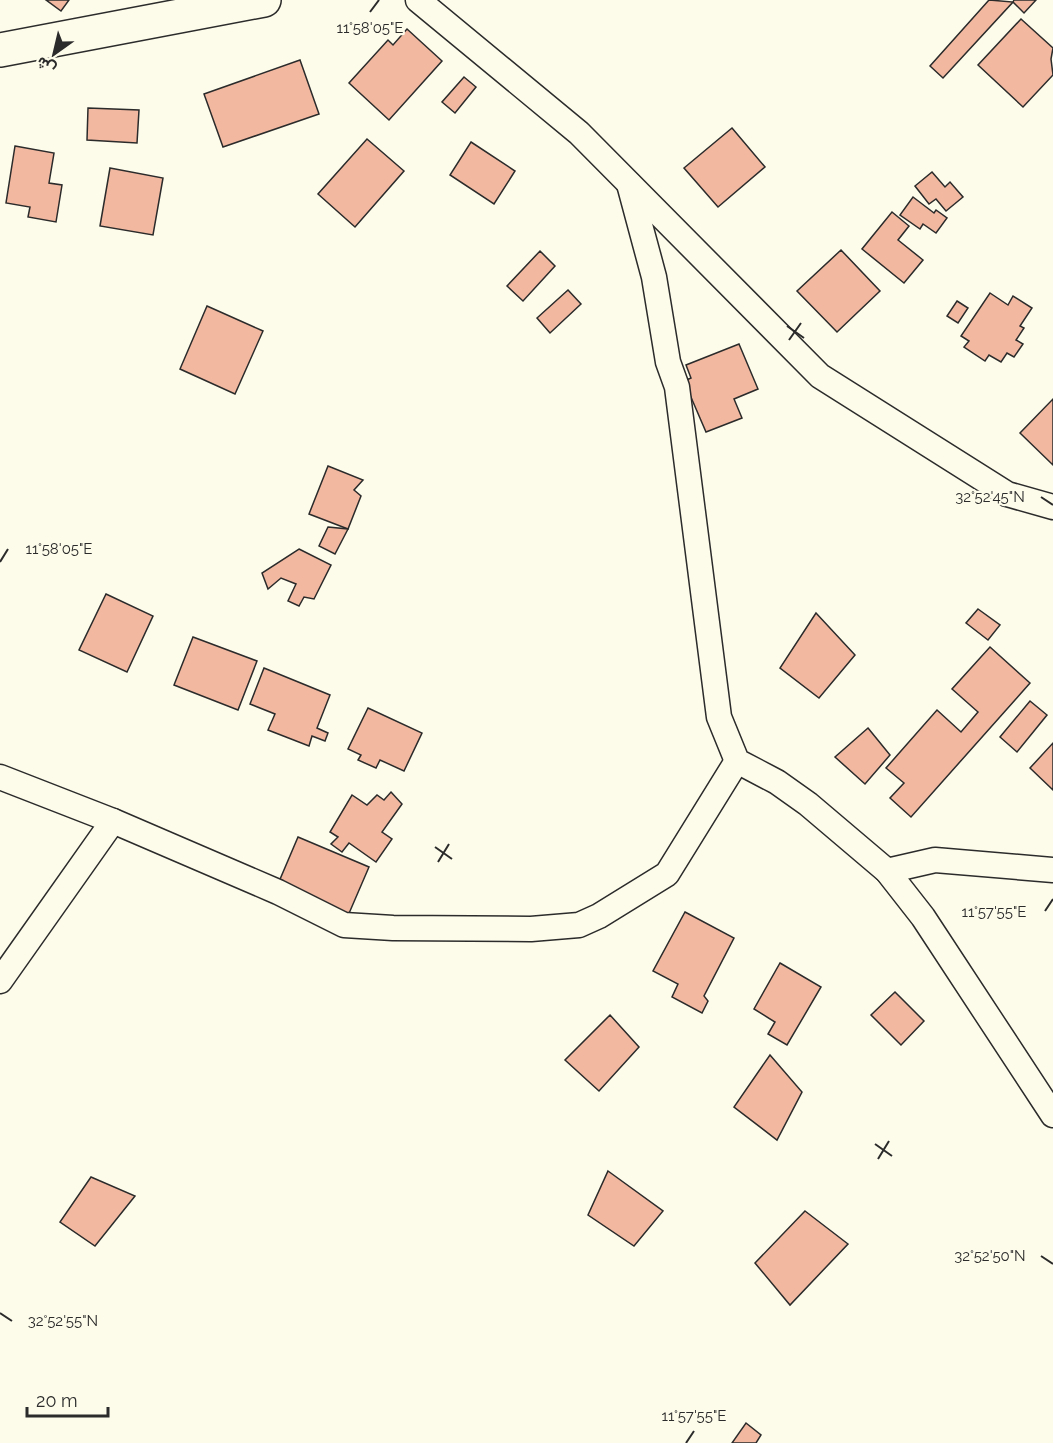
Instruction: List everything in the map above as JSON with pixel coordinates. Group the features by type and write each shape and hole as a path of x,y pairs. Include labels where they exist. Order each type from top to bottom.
{"main road":[{"path":"0,50 264,0"}],"street":[{"path":"418,0 579,133 820,376 1007,494 1053,507"},
{"path":"629,184 654,277 668,362 677,387 719,717 737,761 777,782 808,804 887,871 923,917 1053,1115"},
{"path":"0,777 113,821 278,892 344,925 393,928 531,929 579,925 667,874 737,761"},
{"path":"0,981 113,821"},
{"path":"887,871 935,860 1053,870"}],"building":[{"path":"46,0 69,0 61,11"},
{"path":"989,0 1013,2 943,78 930,66"},
{"path":"1014,0 1036,0 1024,13 1013,2"},
{"path":"1021,19 1053,48 1051,59 1053,75 1023,107 978,65"},
{"path":"407,29 442,61 389,120 349,83 388,40 393,45"},
{"path":"300,60 319,114 223,147 204,94"},
{"path":"464,77 476,87 455,113 442,102"},
{"path":"88,108 139,110 137,143 87,140"},
{"path":"732,128 765,167 718,207 684,168"},
{"path":"367,139 404,171 355,227 318,194"},
{"path":"471,142 515,171 494,204 450,175"},
{"path":"15,146 54,153 49,183 62,185 56,222 28,217 30,207 6,203"},
{"path":"110,168 163,178 153,235 100,226"},
{"path":"932,172 945,187 950,182 963,197 946,211 936,199 929,204 915,186"},
{"path":"913,197 934,213 936,210 947,218 936,233 923,224 920,229 900,215"},
{"path":"892,212 909,226 898,240 923,260 904,283 862,249"},
{"path":"841,250 880,291 837,332 797,291"},
{"path":"540,251 555,266 523,301 507,286"},
{"path":"568,290 581,304 550,333 537,318"},
{"path":"990,293 1008,305 1013,296 1032,308 1020,326 1024,328 1016,340 1023,344 1014,357 1007,353 1001,362 989,355 985,361 964,347 969,341 961,336"},
{"path":"957,301 968,308 958,323 947,316"},
{"path":"207,306 263,331 235,394 180,369"},
{"path":"739,344 758,389 734,399 742,418 706,432 684,381 691,378 686,365"},
{"path":"1053,399 1053,465 1020,433"},
{"path":"328,466 363,480 354,490 361,496 348,529 309,514"},
{"path":"328,527 348,529 335,554 319,546"},
{"path":"299,549 331,565 314,599 304,597 299,606 288,601 296,584 281,578 268,589 262,573"},
{"path":"106,594 153,616 127,672 79,650"},
{"path":"978,609 1000,625 988,640 966,623"},
{"path":"816,613 855,655 819,698 780,668"},
{"path":"193,637 257,661 238,710 174,685"},
{"path":"990,647 1030,683 911,817 890,798 904,783 886,768 937,710 961,732 978,712 952,689"},
{"path":"264,668 330,695 317,728 328,733 325,741 312,736 309,746 268,730 275,714 250,704"},
{"path":"1030,701 1047,715 1017,752 1000,737"},
{"path":"368,708 422,733 404,771 380,760 376,768 358,760 361,755 348,749"},
{"path":"868,728 890,755 865,784 835,757"},
{"path":"1053,743 1053,790 1030,768"},
{"path":"391,792 402,804 382,832 392,839 376,862 349,843 342,852 331,844 338,837 330,832 352,795 367,805 377,795 384,800"},
{"path":"298,837 369,867 344,925 278,884"},
{"path":"685,912 734,938 704,996 708,1001 702,1013 672,997 678,984 653,971"},
{"path":"780,963 821,987 787,1045 768,1034 775,1022 754,1009"},
{"path":"895,992 924,1021 901,1045 871,1015"},
{"path":"610,1015 639,1047 599,1091 565,1060"},
{"path":"770,1055 802,1092 777,1140 734,1107"},
{"path":"608,1171 663,1211 634,1246 588,1215"},
{"path":"91,1177 135,1196 95,1246 60,1222"},
{"path":"805,1211 848,1244 790,1305 755,1263"},
{"path":"746,1423 761,1435 756,1443 732,1443"}]}
